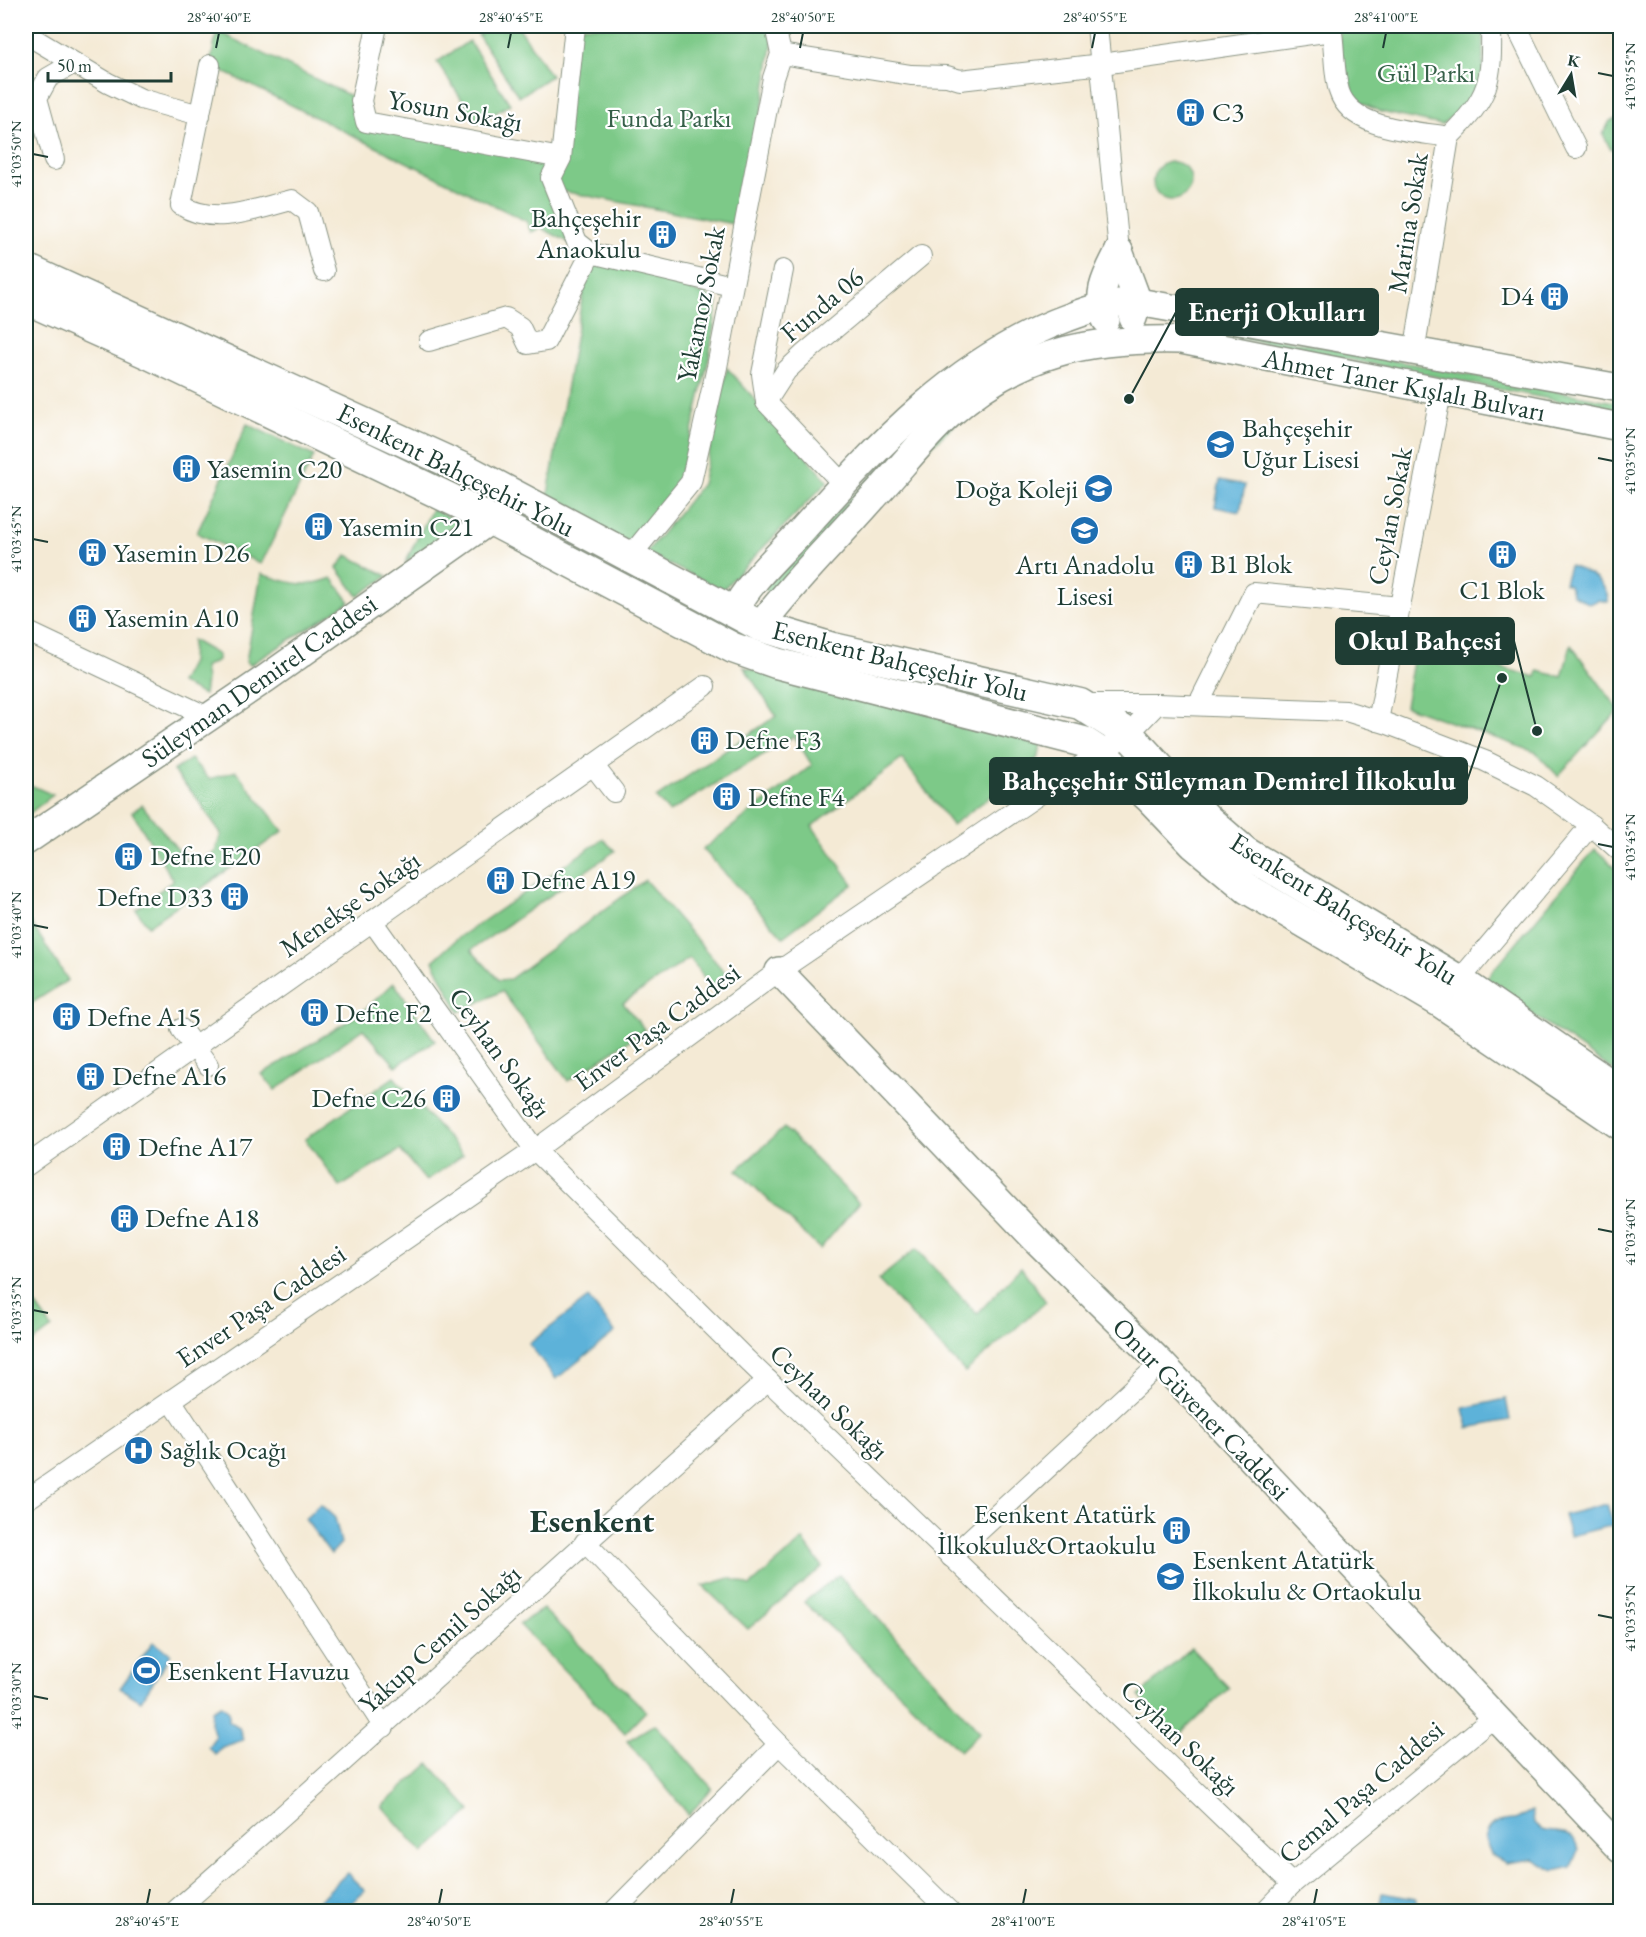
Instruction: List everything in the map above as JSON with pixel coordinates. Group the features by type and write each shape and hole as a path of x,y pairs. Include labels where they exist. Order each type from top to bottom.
{"main road":[{"path":"1119,251 1138,302 1121,340"},
{"path":"1119,251 1103,285 1100,306 1121,340"},
{"name":"Esenkent Bahçeşehir Yolu","path":"26,269 483,478 733,614 760,626 833,648 1080,704 1115,743 1245,852 1450,992 1620,1124"},
{"name":"Esenkent Bahçeşehir Yolu","path":"26,298 151,355 492,519 733,648 776,663 1084,742 1115,743"},
{"name":"Ahmet Taner Kışlalı Bulvarı","path":"733,614 746,591 843,484 904,423 950,383 992,353 1044,327 1100,306 1120,301 1138,302 1620,388"},
{"name":"Ahmet Taner Kışlalı Bulvarı","path":"760,626 948,416 985,385 1028,362 1078,347 1121,340 1181,340 1619,428"},
{"path":"483,478 494,503 492,519 517,509 536,508"},
{"name":"Süleyman Demirel Caddesi","path":"26,842 492,519"},
{"path":"733,614 733,648"},
{"path":"733,648 760,626"},
{"name":"Onur Güvener Caddesi","path":"779,971 1035,1239 1161,1363 1620,1849"},
{"name":"Esenkent Bahçeşehir Yolu","path":"1450,992 1620,1091"}],"street":[{"name":"Yosun Sokağı","path":"377,26 361,101 366,122 561,158"},
{"path":"575,26 561,158 551,178 577,242 591,253 732,286"},
{"path":"775,26 782,54 911,75 947,76 960,80 1102,64 1332,28 1339,91 1351,111 1367,121 1449,137 1466,120 1485,93 1492,69 1491,26"},
{"path":"1097,26 1119,251"},
{"path":"1516,26 1576,148"},
{"path":"26,34 141,99 200,115"},
{"name":"Yakamoz Sokak","path":"637,548 691,482 717,367 773,78 782,54"},
{"path":"54,160 37,98 48,78 74,63"},
{"path":"210,65 181,205 191,212 219,217 292,200 308,212 324,271"},
{"name":"Marina Sokak","path":"1414,353 1449,137"},
{"path":"429,341 506,318 520,327 528,344 546,341 591,253"},
{"name":"Funda 06","path":"766,402 786,371 921,256"},
{"name":"Funda 06","path":"766,402 762,374 783,270"},
{"name":"Ceylan Sokak","path":"1378,721 1441,392"},
{"path":"766,402 843,484"},
{"path":"1199,704 1254,593 1400,607"},
{"path":"26,631 208,717"},
{"name":"Menekşe Sokağı","path":"26,1166 705,686"},
{"path":"1080,704 1199,704 1346,711 1485,761 1536,786 1618,842"},
{"name":"Enver Paşa Caddesi","path":"26,1500 536,1150 779,971 1115,743 1157,704"},
{"path":"593,765 614,792"},
{"path":"1450,992 1591,825"},
{"name":"Ceyhan Sokağı","path":"372,921 536,1150 768,1380 1292,1884"},
{"path":"181,1029 208,1065"},
{"path":"951,1557 1161,1363"},
{"name":"Yakup Cemil Sokağı","path":"174,1911 384,1727 585,1542 768,1380"},
{"path":"171,1400 384,1727"},
{"path":"585,1542 779,1744 950,1911"},
{"name":"Cemal Paşa Caddesi","path":"1265,1911 1292,1884 1494,1717"},
{"path":"613,1911 779,1744"}],"green space":[{"path":"493,26 518,26 551,76 519,97 478,35"},
{"name":"Funda Parkı","path":"575,26 775,26 744,226 557,190 591,253 718,300 709,358 680,483 628,543 547,500 590,253 541,228 531,232 526,221 210,65 217,31 361,101 366,122 561,158"},
{"name":"Gül Parkı","path":"1338,26 1483,26 1483,79 1463,108 1441,125 1381,112 1355,100 1341,52"},
{"path":"469,41 510,104 478,124 437,62"},
{"path":"1620,118 1620,150 1610,148 1603,134 1610,121"},
{"path":"1172,162 1185,168 1191,181 1185,194 1172,200 1159,194 1153,181 1159,168"},
{"path":"1189,322 1620,403 1620,413 1188,328"},
{"path":"1055,334 1059,343 1033,353 770,594 764,588 940,404"},
{"path":"727,368 828,481 722,590 646,553 702,484"},
{"path":"247,424 314,456 261,564 197,533"},
{"path":"432,509 456,520 453,528 405,563"},
{"path":"347,555 388,576 358,596 337,568"},
{"path":"261,574 296,584 332,578 350,602 250,665 246,662"},
{"path":"192,640 218,655 218,660 204,667 206,680 204,695 180,683 191,662"},
{"path":"1571,645 1619,710 1558,776 1535,752 1405,706 1415,650 1447,653 1536,677 1538,671 1562,677"},
{"path":"744,667 1041,742 1039,756 1029,768 952,825 902,759 812,826 853,884 783,937 703,849 812,765 794,736 669,812 656,798 776,716"},
{"path":"191,759 209,779 236,771 283,831 148,926 136,910 173,880 132,812 142,805 190,865 215,852 221,834 196,797 173,771"},
{"path":"26,783 53,795 26,816"},
{"path":"603,839 615,851 471,950 499,980 510,979 645,880 728,976 710,986 690,958 623,1003 645,1030 568,1081 502,991 459,1012 433,961 457,939"},
{"path":"1595,849 1620,872 1620,1075 1484,981"},
{"path":"26,915 68,980 26,1007"},
{"path":"394,983 435,1041 396,1066 363,1029 275,1090 262,1074 361,1013"},
{"path":"394,1077 463,1155 426,1181 400,1150 340,1187 305,1139"},
{"path":"784,1128 859,1203 820,1249 737,1170"},
{"path":"916,1249 977,1314 1021,1267 1046,1302 965,1372 878,1280"},
{"path":"26,1292 52,1328 26,1347"},
{"path":"803,1540 822,1567 748,1629 703,1586 730,1578 750,1586"},
{"path":"839,1575 980,1732 960,1751 804,1602"},
{"path":"543,1609 646,1711 625,1733 519,1624"},
{"path":"1191,1648 1229,1688 1177,1737 1139,1696"},
{"path":"655,1724 712,1788 689,1815 627,1741"},
{"path":"429,1764 471,1811 423,1853 382,1806"}],"water":[{"path":"1220,480 1245,485 1240,512 1215,507"},
{"path":"1569,566 1582,570 1595,578 1605,588 1608,602 1598,600 1590,604 1573,595 1569,585 1564,583"},
{"path":"588,1298 615,1332 556,1379 529,1344"},
{"path":"1506,1399 1510,1420 1468,1428 1464,1408"},
{"path":"320,1504 335,1518 341,1543 331,1554 305,1519"},
{"path":"1607,1504 1613,1525 1570,1536 1564,1515"},
{"name":"Esenkent Havuzu","path":"153,1642 171,1654 141,1701 120,1688"},
{"name":"Esenkent Havuzu","path":"221,1705 229,1711 229,1721 239,1727 243,1740 222,1747 215,1754 208,1747 215,1737 211,1723 212,1710"},
{"path":"1532,1811 1534,1823 1542,1830 1569,1834 1573,1837 1578,1850 1571,1867 1554,1871 1534,1859 1506,1863 1491,1855 1485,1838 1492,1825 1516,1819"},
{"path":"347,1873 365,1891 343,1911 322,1911 315,1904"},
{"path":"1382,1893 1417,1899 1415,1911 1378,1911"}],"place":[{"name":"C3","path":"1191,112"},
{"name":"Bahçeşehir Anaokulu","path":"662,234"},
{"name":"D4","path":"1555,296"},
{"name":"Enerji Okulları","path":"1129,399"},
{"name":"Bahçeşehir Uğur Lisesi","path":"1221,444"},
{"name":"Yasemin C20","path":"186,469"},
{"name":"Doğa Koleji","path":"1099,489"},
{"name":"Yasemin C21","path":"318,527"},
{"name":"Artı Anadolu Lisesi","path":"1085,530"},
{"name":"Yasemin D26","path":"92,553"},
{"name":"C1 Blok","path":"1502,555"},
{"name":"B1 Blok","path":"1189,564"},
{"name":"Yasemin A10","path":"83,618"},
{"name":"Bahçeşehir Süleyman Demirel İlkokulu","path":"1502,678"},
{"name":"Okul Bahçesi","path":"1537,731"},
{"name":"Defne F3","path":"704,740"},
{"name":"Defne F4","path":"727,797"},
{"name":"Defne E20","path":"129,856"},
{"name":"Defne A19","path":"500,880"},
{"name":"Defne D33","path":"234,897"},
{"name":"Defne F2","path":"314,1013"},
{"name":"Defne A15","path":"66,1017"},
{"name":"Defne A16","path":"91,1076"},
{"name":"Defne C26","path":"447,1098"},
{"name":"Defne A17","path":"117,1147"},
{"name":"Defne A18","path":"124,1218"},
{"name":"Sağlık Ocağı","path":"139,1450"},
{"name":"Esenkent Atatürk İlkokulu&Ortaokulu","path":"1177,1530"},
{"name":"Esenkent Atatürk İlkokulu & Ortaokulu","path":"1171,1576"},
{"name":"Esenkent Havuzu","path":"146,1671"}],"district":[{"name":"Esenkent","path":"592,1520"}]}
